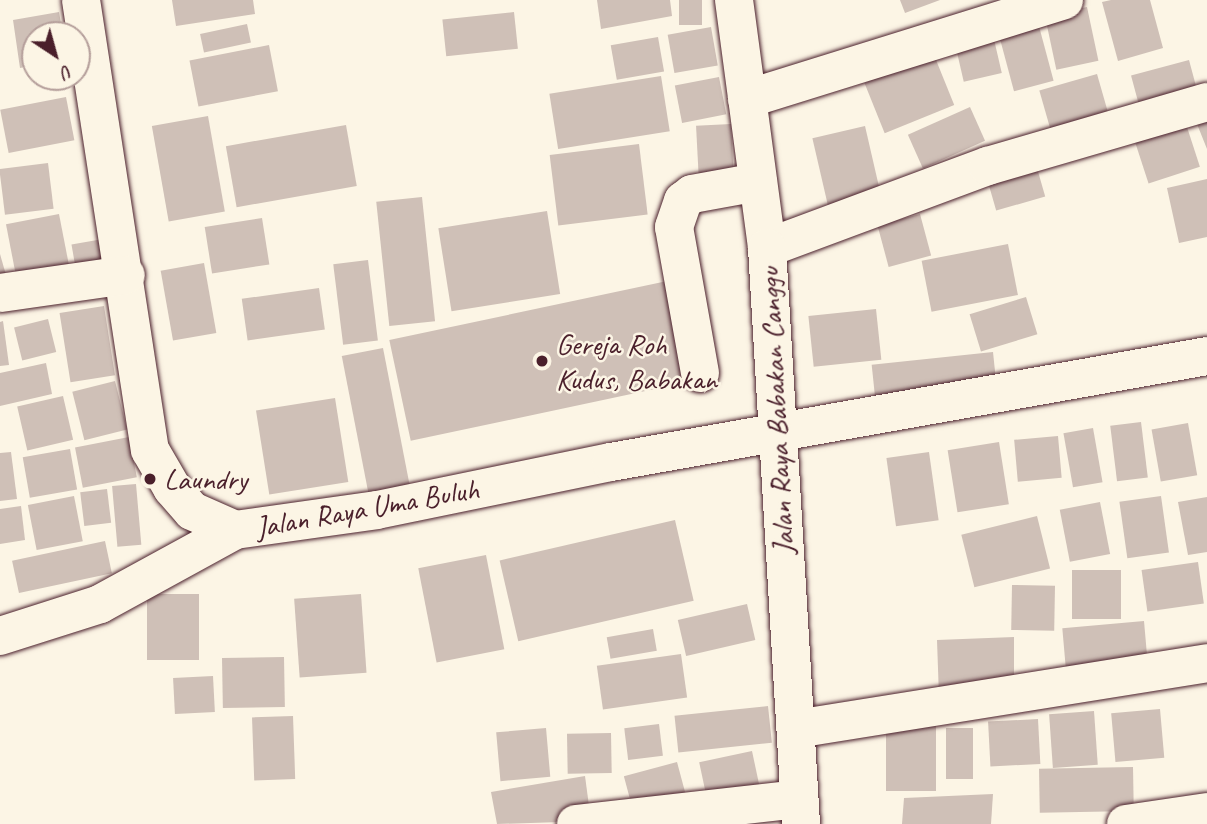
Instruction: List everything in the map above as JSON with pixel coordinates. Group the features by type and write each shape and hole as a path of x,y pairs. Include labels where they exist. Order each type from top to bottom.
{"street":[{"name":"Jalan Raya Uma Buluh","path":"82,0 126,275 150,450 172,488 192,511 235,530 377,510 611,463 1207,356"},
{"name":"Jalan Raya Babakan Canggu","path":"734,0 767,248 800,811"},
{"path":"747,99 1064,0"},
{"path":"767,248 989,166 1207,102"},
{"path":"700,373 674,228 683,201 692,194 758,182"},
{"path":"0,293 126,275"},
{"path":"0,636 100,604 235,530"},
{"path":"796,729 1207,663"},
{"path":"576,824 800,811"},
{"path":"1126,824 1207,812"}],"building":[{"path":"172,0 253,0 255,14 176,26"},
{"path":"597,0 670,0 672,16 601,29"},
{"path":"679,0 702,0 702,25 679,25"},
{"path":"900,0 940,0 905,13"},
{"path":"1150,0 1163,48 1118,61 1102,2"},
{"path":"1087,7 1098,61 1056,70 1045,16"},
{"path":"59,12 61,21 21,21 20,68 13,20"},
{"path":"514,12 518,49 446,56 442,20"},
{"path":"1036,15 1054,81 1014,91 996,26"},
{"path":"247,24 251,43 204,53 200,34"},
{"path":"711,27 718,65 674,73 668,35"},
{"path":"993,35 1002,73 964,82 955,44"},
{"path":"658,37 664,71 617,80 611,45"},
{"path":"269,45 278,91 198,107 189,60"},
{"path":"934,55 954,105 885,133 864,83"},
{"path":"1189,60 1200,101 1142,116 1131,76"},
{"path":"1097,74 1110,119 1052,136 1039,91"},
{"path":"661,76 670,131 558,149 549,94"},
{"path":"719,77 726,114 682,123 675,86"},
{"path":"66,97 74,140 9,153 0,110"},
{"path":"970,107 985,141 923,168 908,135"},
{"path":"1207,114 1207,149 1195,119"},
{"path":"208,116 225,212 169,221 152,126"},
{"path":"731,124 734,180 699,182 696,126"},
{"path":"1186,124 1200,167 1149,183 1135,141"},
{"path":"346,125 357,186 237,207 226,146"},
{"path":"865,126 881,197 829,209 812,138"},
{"path":"639,144 648,214 558,225 550,155"},
{"path":"1035,161 1045,197 996,211 986,175"},
{"path":"48,163 54,209 5,215 0,169"},
{"path":"1207,179 1207,237 1179,243 1167,188"},
{"path":"422,197 435,321 389,326 376,202"},
{"path":"547,211 560,294 451,311 438,228"},
{"path":"59,214 70,272 17,282 6,224"},
{"path":"920,214 931,256 889,267 877,225"},
{"path":"262,218 269,264 212,273 205,227"},
{"path":"103,239 108,267 76,272 71,245"},
{"path":"1008,244 1018,295 932,312 922,261"},
{"path":"0,254 6,275 0,277"},
{"path":"368,260 378,340 343,345 333,264"},
{"path":"204,263 216,333 173,341 161,271"},
{"name":"Gereja Roh Kudus, Babakan","path":"672,280 693,381 411,441 389,340"},
{"path":"319,288 325,330 248,340 242,299"},
{"path":"1026,297 1037,334 981,352 970,314"},
{"path":"104,306 115,375 71,382 60,313"},
{"path":"876,309 881,360 814,367 808,316"},
{"path":"48,319 56,352 22,360 14,327"},
{"path":"3,321 9,365 0,366 0,322"},
{"path":"383,348 410,487 369,495 342,356"},
{"path":"993,352 997,391 876,404 872,365"},
{"path":"46,363 52,394 0,406 0,373"},
{"path":"115,381 127,430 84,440 72,392"},
{"path":"63,396 73,440 27,450 17,407"},
{"path":"335,398 348,482 269,494 256,411"},
{"path":"1141,422 1148,478 1117,481 1110,426"},
{"path":"1188,423 1197,475 1161,482 1152,429"},
{"path":"1093,428 1103,482 1073,487 1063,433"},
{"path":"1058,436 1062,478 1018,482 1014,440"},
{"path":"129,437 137,477 83,488 75,447"},
{"path":"999,442 1009,504 957,512 948,450"},
{"path":"70,449 77,489 30,498 23,457"},
{"path":"11,452 17,499 0,501 0,453"},
{"path":"929,452 939,520 896,526 886,458"},
{"path":"136,484 141,545 117,547 112,486"},
{"path":"107,489 111,523 84,526 80,492"},
{"path":"74,496 83,541 37,550 28,505"},
{"path":"1161,496 1169,552 1127,558 1119,502"},
{"path":"1207,497 1207,552 1188,555 1178,502"},
{"path":"1100,502 1110,554 1070,562 1060,510"},
{"path":"21,506 25,540 0,544 0,509"},
{"path":"1037,516 1050,568 974,587 961,535"},
{"path":"675,520 694,601 518,641 500,560"},
{"path":"105,541 112,573 19,593 12,561"},
{"path":"486,555 504,649 437,662 418,568"},
{"path":"1198,562 1204,604 1147,612 1142,570"},
{"path":"1072,570 1121,570 1121,619 1072,619"},
{"path":"1012,585 1055,586 1054,631 1011,630"},
{"path":"147,594 199,594 199,660 147,660"},
{"path":"361,594 367,673 300,677 294,599"},
{"path":"747,604 755,640 686,656 678,620"},
{"path":"1144,621 1148,665 1066,672 1062,628"},
{"path":"653,629 657,651 611,659 607,637"},
{"path":"1014,637 1014,687 939,697 937,640"},
{"path":"681,654 687,698 603,709 597,666"},
{"path":"284,657 285,707 223,708 222,658"},
{"path":"213,676 215,712 175,714 173,678"},
{"path":"768,706 772,743 678,753 675,716"},
{"path":"1160,709 1164,758 1115,762 1111,713"},
{"path":"1094,711 1098,765 1053,768 1049,714"},
{"path":"293,716 295,779 254,780 252,717"},
{"path":"1038,719 1040,764 990,767 988,722"},
{"path":"659,724 663,756 628,760 624,728"},
{"path":"886,726 936,726 936,791 886,791"},
{"path":"546,728 550,777 500,781 496,732"},
{"path":"946,728 973,728 973,779 946,779"},
{"path":"611,733 612,773 568,774 567,734"},
{"path":"752,751 761,794 708,805 699,762"},
{"path":"677,762 687,800 634,814 624,776"},
{"path":"1133,767 1134,811 1040,813 1039,769"},
{"path":"585,776 591,821 497,824 491,792"},
{"path":"993,794 991,824 902,824 904,798"}],"place":[{"name":"Gereja Roh Kudus, Babakan","path":"542,361"},
{"name":"Laundry","path":"150,479"}]}
